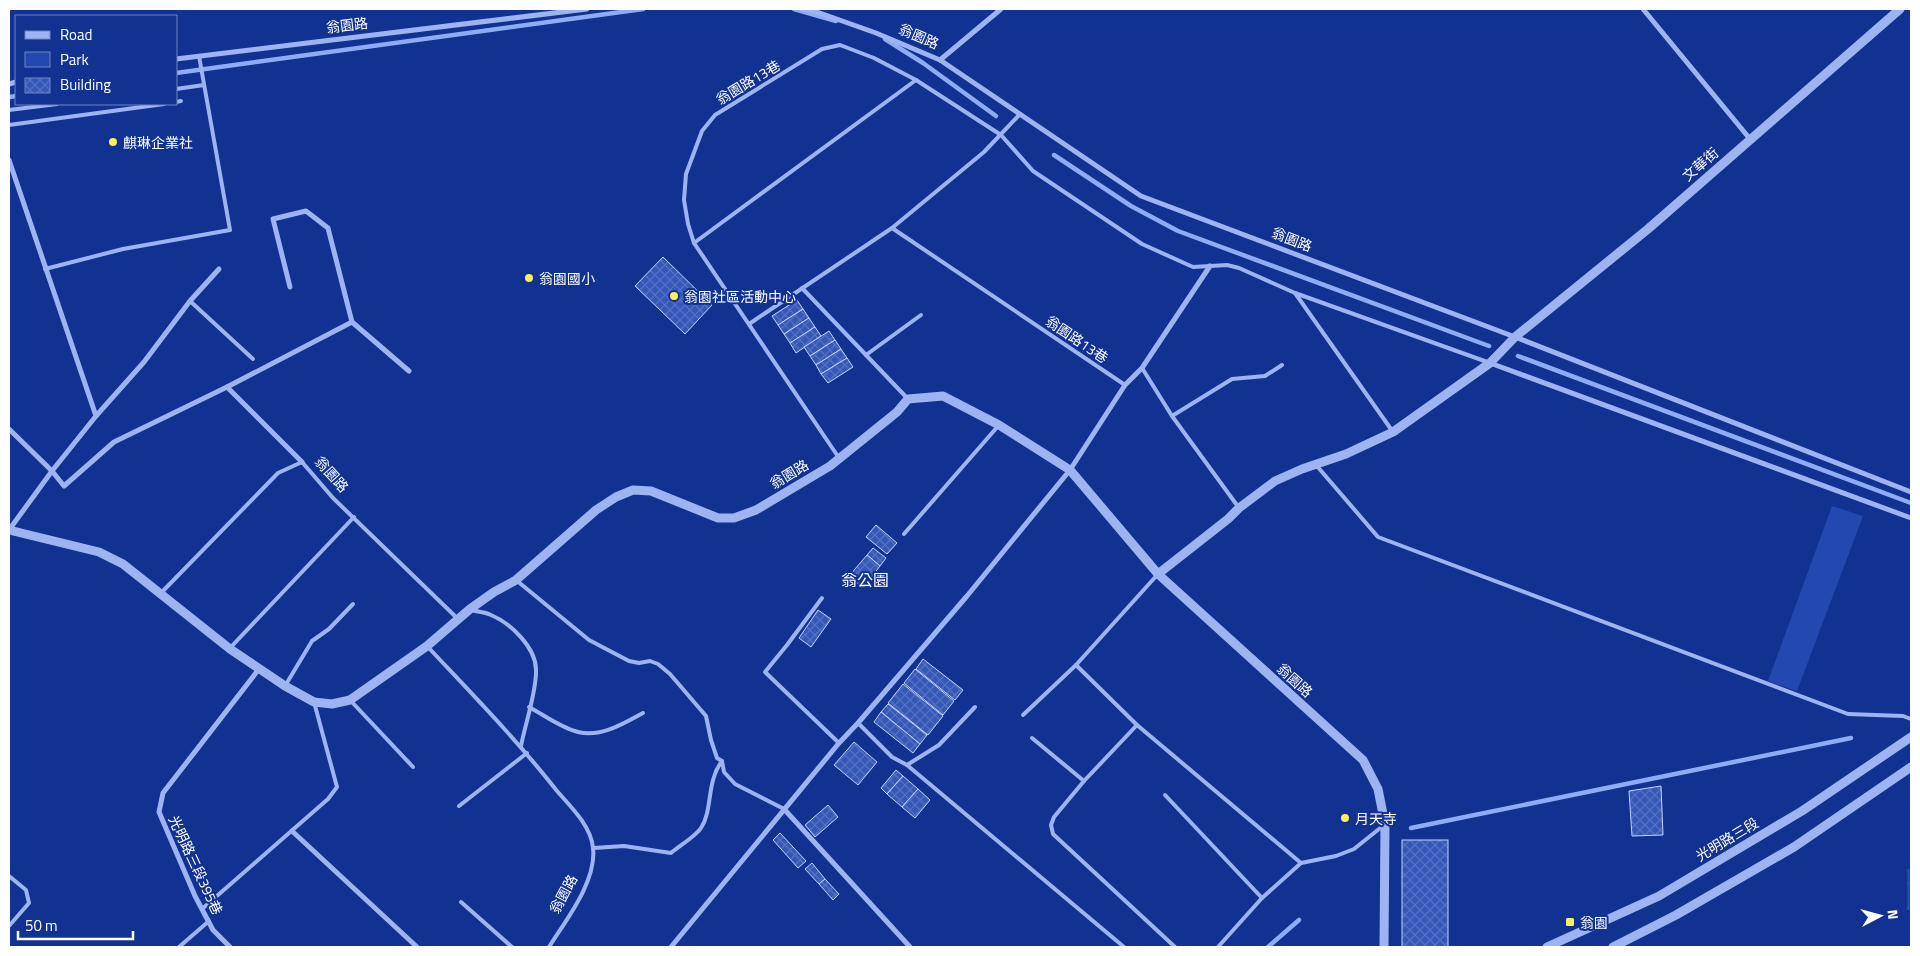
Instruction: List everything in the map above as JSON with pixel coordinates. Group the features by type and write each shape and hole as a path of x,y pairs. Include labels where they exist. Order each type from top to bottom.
{"street":[{"path":"541,9 542,15"},
{"name":"翁園路","path":"178,59 587,9"},
{"name":"翁園路","path":"802,9 876,33 940,60 1141,196 1516,337 1911,492"},
{"name":"翁園路","path":"940,60 1002,9"},
{"path":"1643,9 1750,139"},
{"name":"文華街","path":"1516,337 1648,228 1900,9"},
{"path":"9,160 96,416"},
{"path":"290,288 273,219 306,211 328,228 352,322 409,371"},
{"path":"671,947 839,743 967,596 1070,470 1125,385 1142,368 1210,266"},
{"name":"翁園路","path":"219,269 190,301 144,362 96,416 52,471 9,530 99,552 123,564 161,592 230,649 284,686 314,702 332,704 350,700 427,646 494,592 516,580 596,510 616,496 633,490 651,492 710,516 734,518 756,510 830,466 897,412 908,399 943,396 999,425 1070,470 1158,574 1363,760 1378,789 1385,824 1384,947"},
{"path":"9,429 52,471 64,486 114,442 227,387 352,322"},
{"path":"1158,574 1275,481 1346,454 1393,432 1490,363 1516,337"},
{"path":"1490,363 1911,518"},
{"path":"227,387 302,462"},
{"name":"光明路三段395巷","path":"230,947 214,930 202,909 159,812 163,793 260,669"},
{"name":"光明路三段","path":"1547,947 1658,896 1802,811 1911,737"},
{"path":"1613,947 1676,915 1794,847 1911,767"},
{"path":"784,809 910,947"},
{"path":"292,831 417,947"}],"lane":[{"name":"翁園路13巷","path":"839,458 694,243 688,224 684,200 686,174 702,131 715,115 822,49 840,45 874,58 916,80 1001,135 1033,171 1142,244 1193,267 1226,265 1239,268 1295,292 1490,363"},
{"path":"45,269 123,249 230,230 199,56"},
{"path":"694,243 916,80"},
{"path":"178,89 204,85"},
{"path":"9,110 49,105"},
{"path":"9,125 157,105"},
{"path":"749,324 892,228 984,152 1020,114"},
{"name":"翁園路13巷","path":"892,228 1125,385"},
{"path":"802,288 908,399"},
{"path":"1295,292 1393,432"},
{"path":"190,301 253,359"},
{"path":"866,355 921,315"},
{"path":"1172,416 1232,379 1264,376 1282,365"},
{"path":"1142,368 1172,416 1239,508"},
{"path":"904,534 999,425"},
{"name":"翁園路","path":"161,592 278,473 302,462 333,498 459,620"},
{"path":"1316,464 1378,537 1848,714 1903,716 1911,719"},
{"path":"230,649 354,517"},
{"path":"1023,715 1076,665 1158,574"},
{"path":"516,580 589,640 629,661 639,663 650,661 658,664 670,674 706,716 717,758 722,761 724,772 735,784 784,809"},
{"path":"822,598 765,672 839,743"},
{"path":"284,686 312,641 329,629 353,604"},
{"path":"470,610 491,615 511,628 528,646 536,669 521,746"},
{"path":"427,646 527,753 584,823 591,836 594,848 624,846 671,852 701,828 716,768 722,761"},
{"path":"1076,665 1137,725 1301,863"},
{"path":"350,700 413,767"},
{"path":"202,909 328,799 336,787 314,702"},
{"path":"906,765 924,756 939,745 975,707"},
{"path":"529,708 579,732 598,732 621,725 644,712"},
{"path":"858,723 892,757 906,765 1124,947"},
{"path":"1137,725 1084,781 1054,817 1051,826 1053,834 1175,947"},
{"path":"1032,738 1084,781"},
{"path":"459,806 527,753"},
{"path":"1165,795 1262,898"},
{"path":"1218,947 1262,898 1301,863 1336,856 1354,849 1385,824"},
{"name":"翁園路","path":"549,947 583,892 592,864 594,848"},
{"path":"9,876 26,890 29,903 9,926"},
{"path":"461,902 512,947"},
{"path":"179,947 209,921"}],"green space":[{"path":"1832,506 1863,516 1797,691 1768,681"},
{"path":"1907,869 1911,869 1911,910 1907,910"}],"building":[{"name":"翁園社區活動中心","path":"663,257 712,305 685,334 635,286"},
{"path":"797,300 803,309 778,325 772,316"},
{"path":"803,309 809,318 784,334 778,325"},
{"path":"809,318 815,327 790,343 784,334"},
{"path":"815,327 821,336 796,353 790,343"},
{"path":"829,331 835,340 810,356 804,347"},
{"path":"835,340 841,349 816,365 810,356"},
{"path":"841,349 847,358 821,374 816,365"},
{"path":"847,358 853,367 828,383 821,374"},
{"path":"876,525 897,543 887,554 866,537"},
{"path":"873,548 886,558 880,566 867,555"},
{"path":"867,555 880,566 863,588 849,576"},
{"path":"818,610 831,619 811,647 799,638"},
{"path":"923,659 963,690 955,700 916,669"},
{"path":"915,669 954,701 943,715 904,683"},
{"path":"903,684 943,716 928,735 888,703"},
{"path":"888,704 927,735 920,744 881,712"},
{"path":"881,712 920,744 913,753 874,722"},
{"path":"854,742 877,762 858,785 834,765"},
{"path":"896,770 903,776 887,794 881,788"},
{"path":"903,776 918,789 902,807 887,794"},
{"path":"1661,786 1663,835 1632,836 1629,791"},
{"path":"918,789 930,800 915,818 902,807"},
{"path":"828,805 838,817 815,837 805,825"},
{"path":"780,833 806,861 798,868 773,840"},
{"path":"1402,840 1448,840 1448,947 1402,947"},
{"path":"812,863 825,879 819,884 805,869"},
{"path":"825,879 839,894 833,900 819,884"}],"waterway":[{"path":"178,73 643,9"},
{"path":"794,9 836,21"},
{"path":"885,39 923,63 996,116"},
{"path":"10,97 15,96"},
{"path":"1054,155 1131,206 1178,231 1489,346"},
{"path":"1518,356 1911,503"},
{"path":"1411,828 1851,738"},
{"path":"1268,947 1299,920"}],"place":[{"name":"麒琳企業社","path":"113,142"},
{"name":"翁園國小","path":"529,278"},
{"name":"翁園社區活動中心","path":"674,296"},
{"name":"月天寺","path":"1345,818"},
{"name":"翁園","path":"1570,922"}],"district":[{"name":"翁公園","path":"865,580"}]}
